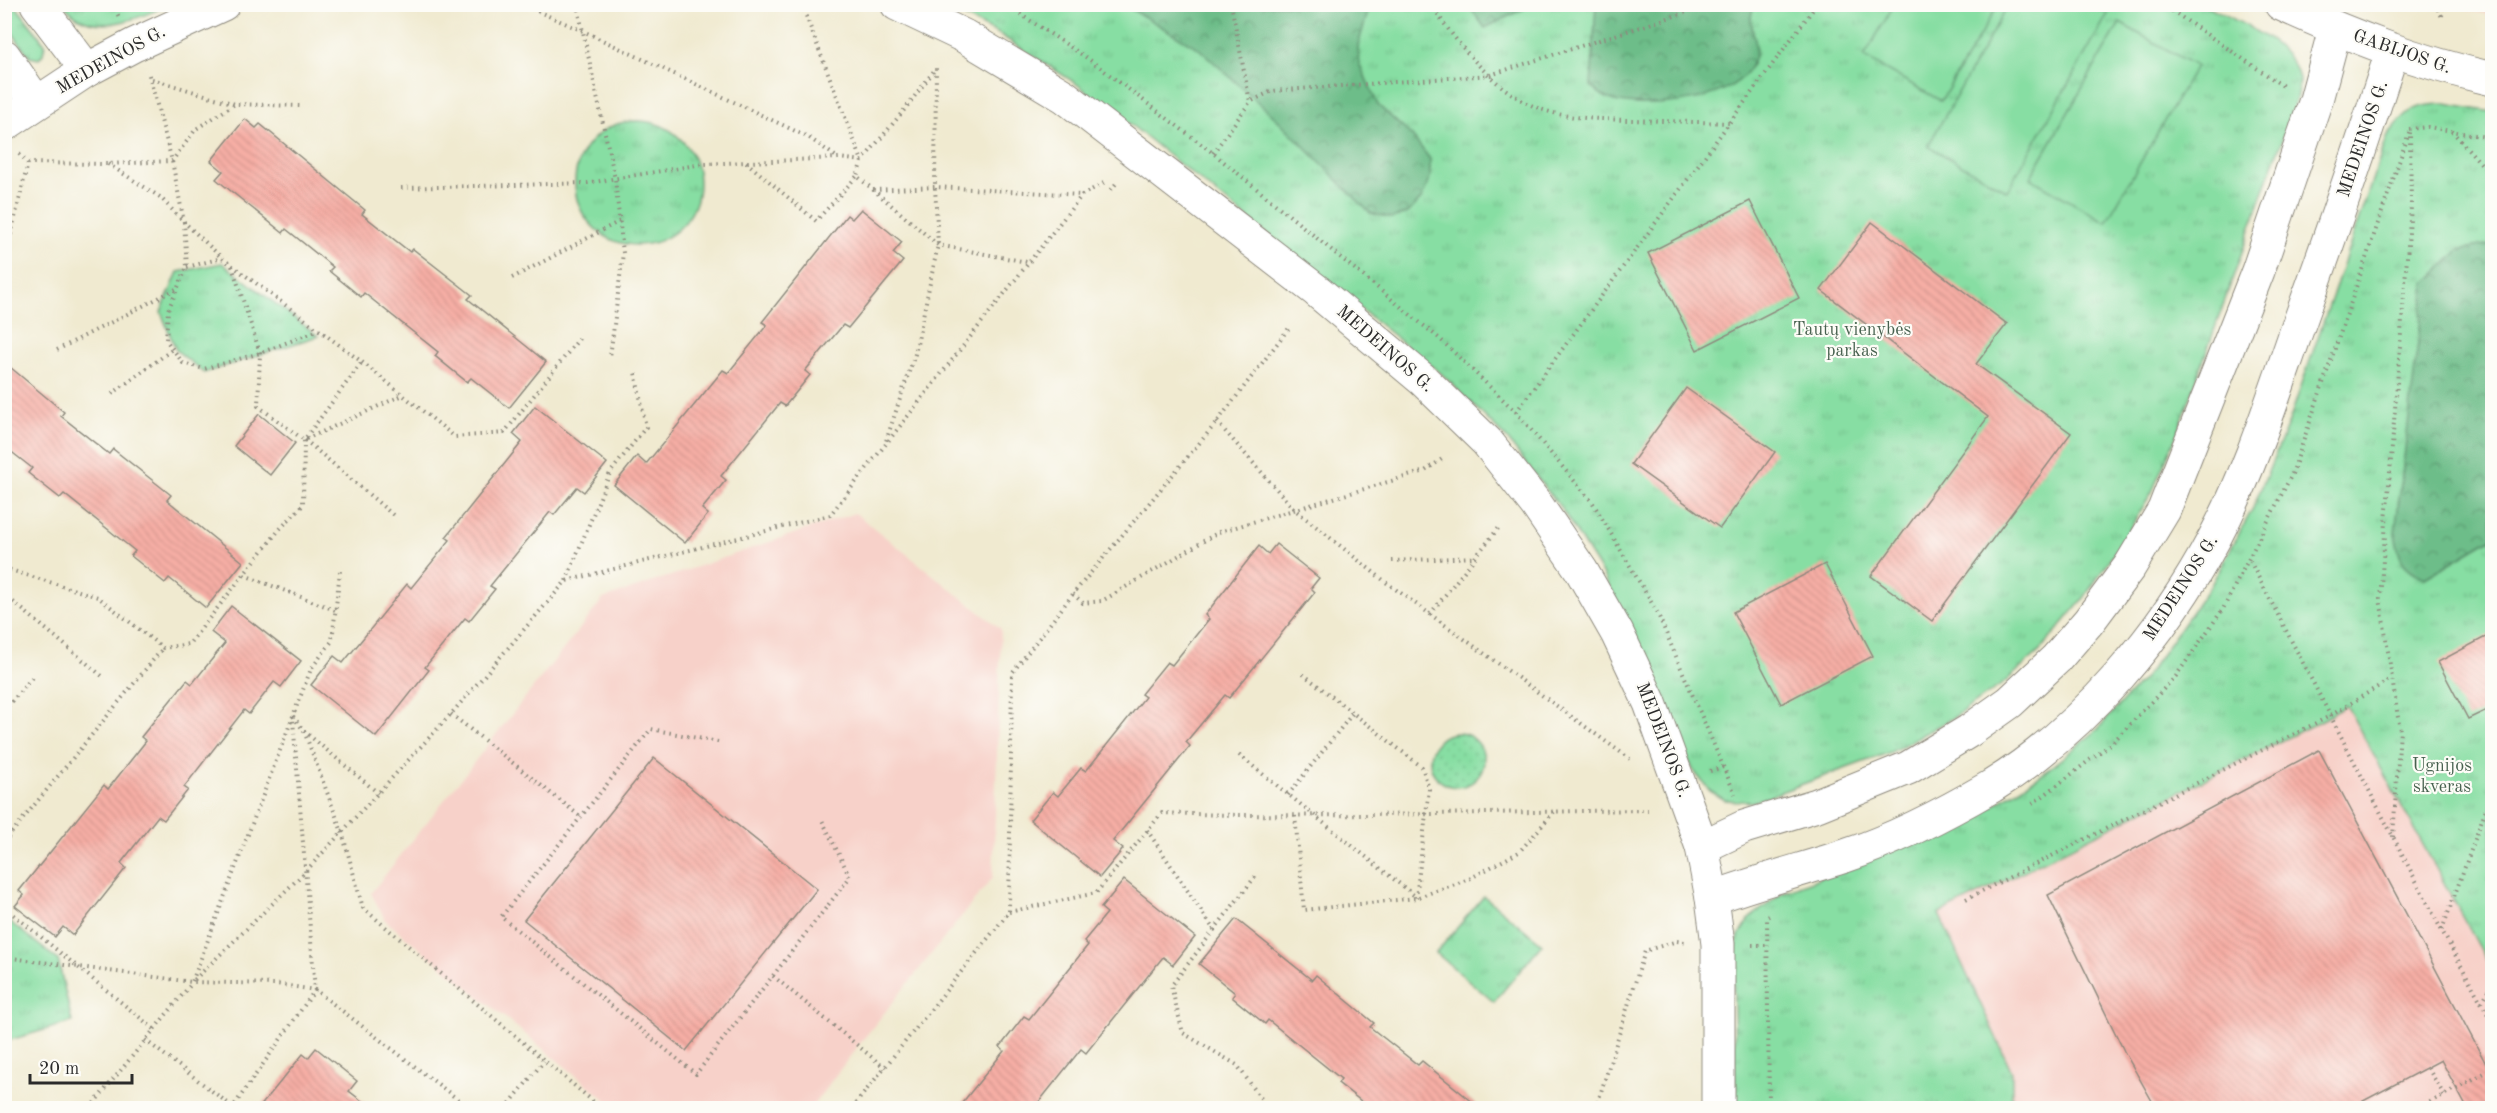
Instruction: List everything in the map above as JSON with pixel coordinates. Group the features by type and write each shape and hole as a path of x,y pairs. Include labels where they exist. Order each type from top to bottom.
{"street":[{"path":"37,4 87,70"},
{"name":"MEDEINOS G.","path":"9,137 36,102 87,70 134,45 223,4"},
{"name":"MEDEINOS G.","path":"897,4 964,36 1064,96 1317,291 1422,379 1487,442 1536,504 1581,570 1617,633 1650,703 1702,847 1718,944 1718,1108"},
{"name":"GABIJOS G.","path":"2281,4 2392,52 2493,79"},
{"path":"1702,847 1744,827 1817,805 1908,768 1969,731 2010,702 2056,659 2089,621 2130,566 2169,500 2258,271 2316,100 2335,29"},
{"name":"MEDEINOS G.","path":"1712,898 1759,881 1848,855 1927,822 1994,784 2046,746 2096,700 2143,646 2178,600 2215,537 2239,485 2302,314 2392,52"},
{"path":"4,56 36,102"}],"path":[{"path":"108,4 115,4"},
{"path":"521,4 583,30 808,137 839,158"},
{"path":"577,4 615,179 623,253 610,357"},
{"path":"1231,4 1250,102"},
{"path":"1431,4 1447,28 1490,75 1512,94 1538,108 1569,116 1730,123"},
{"path":"1213,153 1250,102 1272,91 1490,75 1712,4"},
{"path":"1516,412 1817,4"},
{"path":"2435,4 2442,17 2444,4"},
{"path":"806,16 862,161"},
{"path":"745,162 816,221 857,176 862,161 905,110 936,68 935,187 938,245 915,354 885,445"},
{"path":"147,71 151,78 172,161 184,222 187,267 168,310 166,340 183,363 204,369 260,353 320,330"},
{"path":"151,78 235,104 300,106"},
{"path":"172,161 196,129 235,104"},
{"path":"2393,837 2400,731 2380,598 2411,207 2410,130"},
{"path":"2452,131 2493,176"},
{"path":"4,264 28,164 9,137"},
{"path":"401,188 588,183 703,164 839,158 862,161"},
{"path":"28,164 172,161"},
{"path":"108,164 160,197 222,258 362,362 455,437 504,433 582,335"},
{"path":"857,176 938,245 1027,262"},
{"path":"1111,190 1118,180"},
{"path":"566,581 830,515 1082,195 1104,183"},
{"path":"873,190 935,187 1082,195"},
{"path":"512,278 620,221"},
{"path":"187,267 222,258"},
{"path":"231,265 260,353 258,406 304,440 393,515"},
{"path":"57,350 177,289"},
{"path":"852,1108 1010,912 1012,673 1073,594 1216,422 1289,328"},
{"path":"112,394 173,350"},
{"path":"4,842 163,648 189,644 279,530 303,505 304,440 362,362"},
{"path":"90,1108 192,982 305,872 451,714 566,581 610,473 646,427 635,372"},
{"path":"304,440 403,395"},
{"path":"1216,422 1294,509 1387,583 1630,759"},
{"path":"1073,594 1083,603 1102,601 1219,532 1425,471 1442,459"},
{"path":"1430,614 1500,525"},
{"path":"1392,561 1475,556"},
{"path":"2250,560 2442,931 2493,1023"},
{"path":"4,568 98,597 163,648"},
{"path":"192,982 311,669 332,641 339,571"},
{"path":"244,575 336,610"},
{"path":"4,594 102,676"},
{"path":"1303,674 1422,767 1429,789 1416,898"},
{"path":"4,711 34,675"},
{"path":"1966,900 2330,716 2392,678"},
{"path":"1288,795 1353,713"},
{"path":"451,714 581,817"},
{"path":"293,716 303,731 342,832 363,908 602,1108"},
{"path":"146,1040 233,1107 315,990 293,716"},
{"path":"718,742 651,729 501,917 696,1074 850,877 822,820"},
{"path":"303,731 378,793"},
{"path":"1239,755 1416,898"},
{"path":"2442,931 2493,792"},
{"path":"1010,912 1096,893 1162,813 1315,817 1648,810"},
{"path":"1295,816 1304,910 1416,898 1469,879 1519,852 1555,812"},
{"path":"1147,830 1214,930"},
{"path":"1258,873 1171,986 1184,1033 1237,1065 1268,1108"},
{"path":"4,907 154,1029"},
{"path":"1596,1108 1645,951 1677,941"},
{"path":"4,957 192,982 276,984 315,990 468,1108"},
{"path":"773,976 885,1068"},
{"path":"2481,1003 2493,985"},
{"path":"506,1108 544,1061"},
{"path":"2428,1068 2444,1095"},
{"path":"2419,1108 2493,1069"}],"shaded area":[{"path":"2450,5 2492,5 2492,15 2449,7"},
{"path":"855,513 1001,629 993,877 811,1108 616,1108 386,921 371,893 603,599"},
{"path":"2346,705 2492,970 2492,1108 2012,1108 2012,1072 1939,914 2330,716"}],"green space":[{"path":"5,4 15,5 45,44 43,54 39,59 30,57 5,23"},
{"path":"64,5 170,5 129,20 101,24 88,22 75,16"},
{"name":"Tautų vienybės parkas","path":"941,5 2206,5 2247,26 2275,44 2287,55 2295,67 2299,83 2296,100 2178,432 2152,492 2084,598 2040,651 2005,682 1956,716 1891,752 1753,802 1725,800 1710,791 1693,770 1635,635 1601,572 1561,508 1507,439 1443,375 1074,82 999,34"},
{"path":"1124,5 1374,5 1368,12 1358,45 1359,63 1378,105 1412,136 1430,159 1430,177 1422,198 1408,213 1392,218 1370,213 1281,123 1198,48"},
{"path":"1468,5 1531,5 1485,28"},
{"path":"1596,5 1755,5 1751,19 1756,46 1753,62 1744,76 1730,87 1691,100 1649,104 1610,100 1591,86"},
{"path":"1894,5 1998,5 1941,101 1864,57"},
{"path":"2008,5 2091,5 2108,14 2007,191 1928,146"},
{"path":"2120,23 2196,66 2106,222 2030,178"},
{"name":"Ugnijos skveras","path":"2445,104 2492,112 2492,244 2459,250 2425,578 2492,538 2492,970 2346,705 2330,716 1939,914 2012,1072 2012,1108 1736,1108 1733,958 1739,935 1750,918 1784,892 1978,815 2041,775 2097,730 2150,671 2212,583 2253,508 2288,424 2388,135 2412,110 2418,107"},
{"path":"637,121 661,126 681,139 694,159 699,183 694,207 681,227 661,240 637,245 613,240 593,227 580,207 575,183 580,159 593,139 613,126"},
{"path":"2492,244 2492,538 2425,578 2410,570 2402,561 2395,533 2425,284 2459,250"},
{"path":"222,263 318,336 204,373 176,350 161,312 178,272"},
{"path":"1452,733 1462,733 1472,737 1480,745 1484,760 1480,775 1472,783 1462,787 1452,787 1442,783 1434,775 1430,765 1430,755 1434,745 1442,737"},
{"path":"1484,896 1542,944 1494,1002 1436,953"},
{"path":"5,918 58,960 72,1022 10,1040 5,1036"}],"building":[{"path":"245,119 256,128 260,124 365,210 362,214 410,252 413,249 472,295 468,299 546,362 509,408 471,378 467,382 435,356 438,352 364,293 361,297 329,271 333,267 286,229 283,233 216,179 223,171 211,161"},
{"path":"1750,201 1799,298 1697,350 1648,253"},
{"path":"861,209 902,242 893,253 903,261 848,328 843,325 805,371 810,375 785,406 780,403 721,476 726,480 702,509 708,514 685,543 614,485 637,456 646,464 723,370 728,373 767,325 762,322 847,215 852,219"},
{"path":"1872,222 2007,324 1976,364 2071,433 1932,621 1871,576 1988,417 1821,290"},
{"path":"4,362 64,412 61,416 109,454 113,449 171,495 167,500 243,562 206,608 169,578 165,583 131,556 135,551 64,494 60,498 28,473 32,468 4,446"},
{"path":"1686,388 1775,452 1720,528 1631,464"},
{"path":"535,406 607,463 584,492 577,487 554,515 550,512 490,586 495,589 469,621 465,618 425,667 429,670 376,737 311,685 334,656 343,663 407,584 411,588 450,540 446,537 522,442 513,434"},
{"path":"259,414 295,443 270,475 234,446"},
{"path":"1276,544 1319,578 1311,588 1315,592 1229,698 1225,695 1186,742 1190,746 1113,841 1123,849 1100,877 1030,820 1053,792 1058,796 1081,768 1086,771 1145,697 1141,694 1167,662 1172,665 1209,619 1205,615 1259,546 1268,554"},
{"path":"1825,564 1873,656 1781,704 1733,612"},
{"path":"231,606 301,661 281,687 274,682 249,714 244,710 184,787 188,790 164,820 158,816 121,863 126,868 73,935 63,927 55,937 15,906 24,895 19,891 104,785 108,789 146,741 141,737 187,680 192,684 225,643 211,632"},
{"path":"2493,633 2493,707 2468,719 2438,662"},
{"path":"2319,750 2493,1077 2493,1108 2467,1108 2441,1060 2350,1108 2156,1108 2124,1051 2048,895"},
{"path":"654,758 817,889 686,1051 524,920"},
{"path":"1124,880 1195,937 1173,965 1163,957 1086,1053 1081,1049 1034,1108 958,1108 1004,1051 1000,1047 1024,1016 1029,1019 1088,945 1084,941 1107,913 1101,908"},
{"path":"1236,919 1312,980 1316,975 1374,1023 1370,1027 1418,1065 1422,1061 1480,1108 1370,1108 1338,1083 1341,1079 1268,1020 1265,1024 1232,997 1235,993 1199,964"},
{"path":"316,1048 357,1081 349,1091 371,1108 259,1108 303,1054 308,1058"}]}
